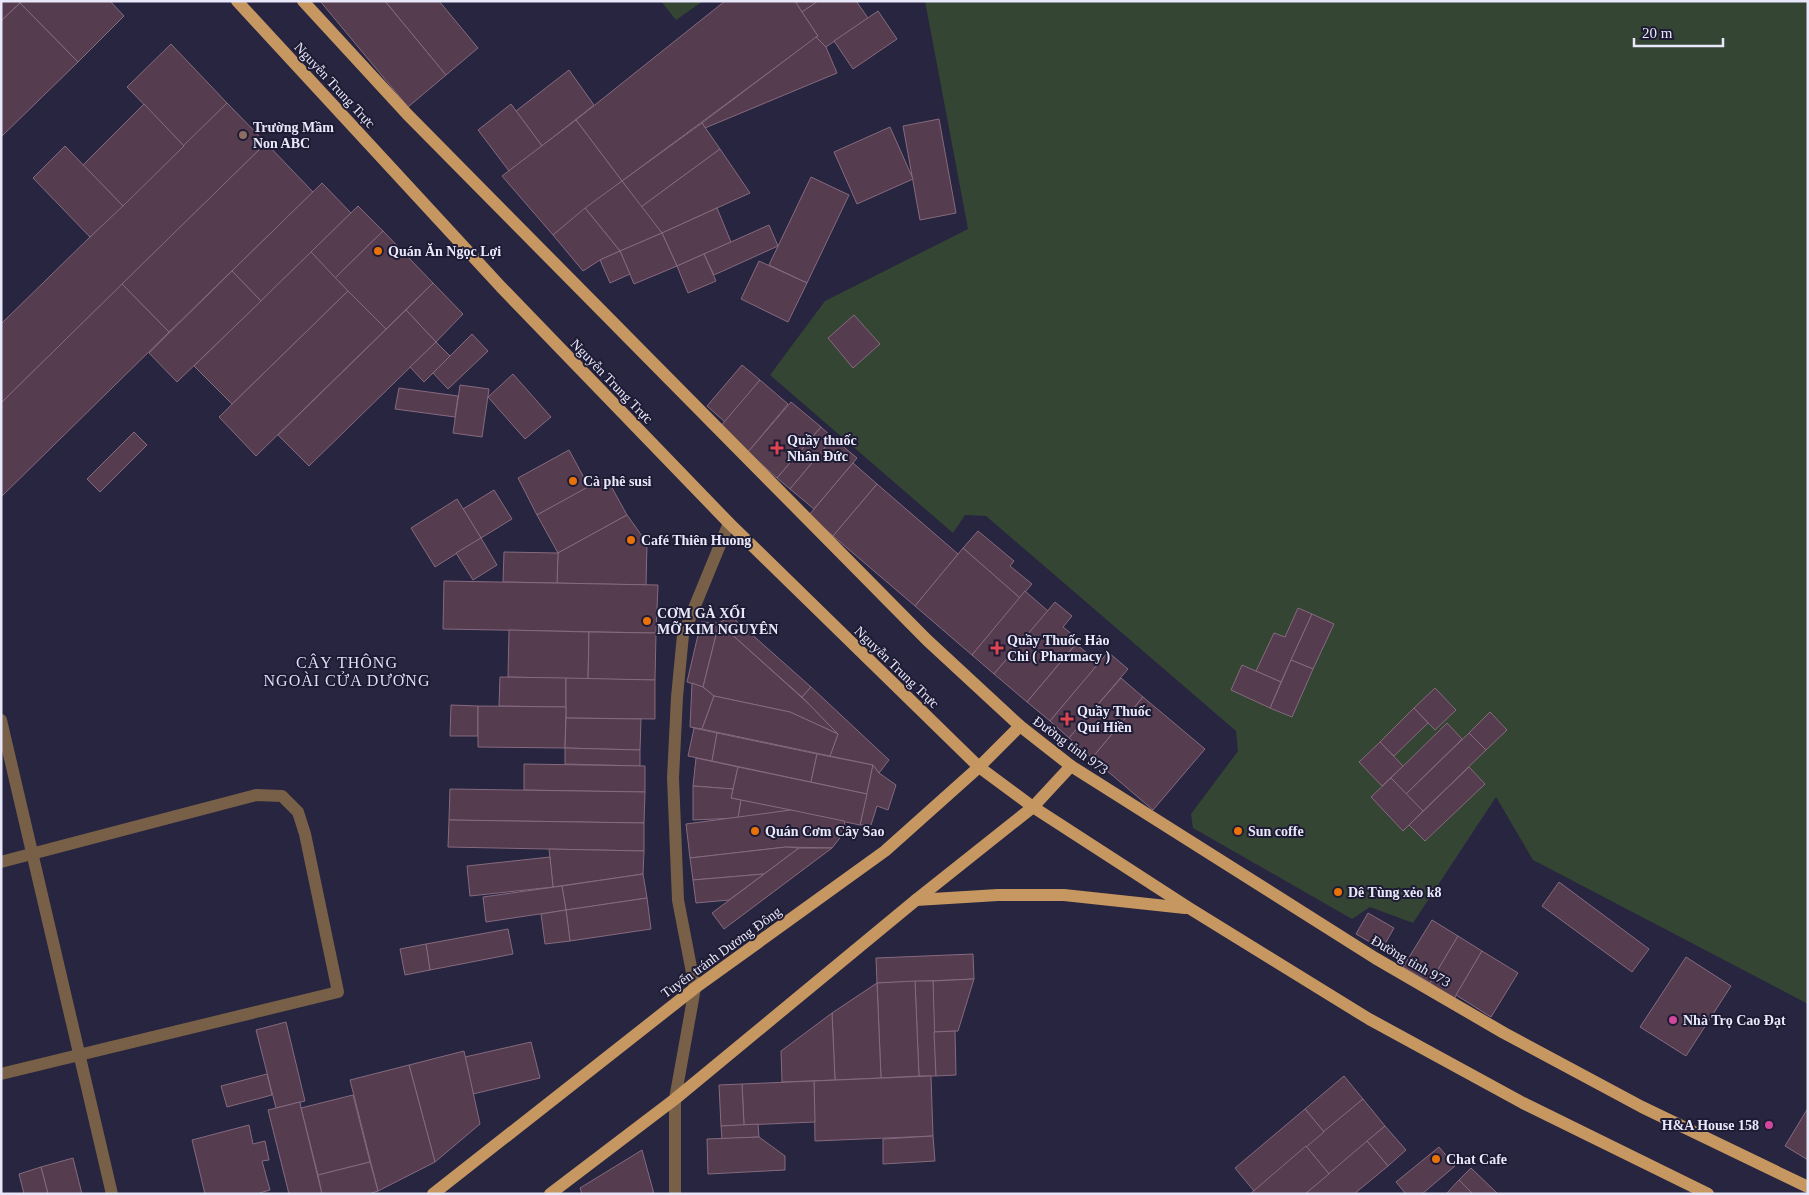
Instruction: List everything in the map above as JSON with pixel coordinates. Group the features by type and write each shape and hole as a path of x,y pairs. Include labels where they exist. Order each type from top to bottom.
{"main road":[{"name":"Nguyễn Trung Trực","path":"237,1 494,280 728,523 979,767"},
{"path":"303,1 407,114 660,372 926,640 1020,726"},
{"name":"Đường tỉnh 973","path":"1020,726 1071,766 1375,958 1504,1033 1642,1108 1808,1188"},
{"name":"Tuyến tránh Dương Đông","path":"433,1194 695,988 885,851 979,767 1020,726"},
{"path":"550,1194 675,1099 916,900 1034,807 1071,766"},
{"path":"979,767 1034,807 1189,908 1369,1019 1523,1103 1708,1194"},
{"path":"916,900 998,895 1064,895 1189,908"}],"street":[{"path":"675,1194 675,1099 695,988 678,900 673,778 677,697 683,635 728,523"},
{"path":"1,720 112,1194"},
{"path":"1,862 256,795 282,796 298,812 305,834 338,992 1,1074"}],"green space":[{"path":"661,1 703,1 676,20"},
{"path":"925,1 1808,1 1808,1004 1533,860 1496,797 1413,923 1370,907 1352,919 1193,828 1191,814 1238,751 1236,731 986,516 965,515 953,533 770,375 825,301 968,229"}],"building":[{"path":"1,1 22,1 1,21"},
{"path":"22,1 110,1 124,16 78,62 20,3"},
{"path":"320,1 385,1 446,75 408,107"},
{"path":"385,1 439,1 478,48 446,75"},
{"path":"725,1 795,1 818,36 622,181 576,120"},
{"path":"795,1 818,1 802,12"},
{"path":"818,1 856,1 868,18 826,47 816,37 818,36 802,12"},
{"path":"20,3 78,62 1,137 1,21"},
{"path":"878,11 897,39 853,69 834,41"},
{"path":"816,37 826,47 837,73 705,128 702,123"},
{"path":"171,44 227,103 184,146 127,87"},
{"path":"569,70 594,105 542,146 516,111"},
{"path":"227,103 266,143 1,403 1,324"},
{"path":"144,104 184,146 123,206 83,165"},
{"path":"511,104 542,146 509,171 478,130"},
{"path":"939,119 956,213 920,220 903,126"},
{"path":"576,120 622,181 553,235 502,176"},
{"path":"702,123 720,149 641,207 622,181"},
{"path":"890,127 913,179 857,204 834,152"},
{"path":"266,143 313,192 169,332 122,284"},
{"path":"65,146 123,206 90,237 33,178"},
{"path":"720,149 750,193 662,233 641,207"},
{"path":"811,177 849,195 807,283 769,265"},
{"path":"622,181 662,233 620,251 585,208"},
{"path":"322,183 351,213 261,301 232,271"},
{"path":"358,206 383,231 335,278 311,252"},
{"path":"585,208 620,251 600,260 583,271 553,235"},
{"path":"717,208 731,242 677,266 662,233"},
{"path":"769,225 778,246 714,275 704,254"},
{"path":"383,231 433,283 386,329 335,278"},
{"path":"662,233 677,266 634,284 620,251"},
{"path":"620,251 630,274 610,283 600,260"},
{"path":"311,252 348,291 232,404 194,366"},
{"path":"704,254 716,281 688,293 677,266"},
{"path":"759,261 807,283 788,322 741,299"},
{"path":"232,271 261,301 177,382 149,353"},
{"path":"433,283 463,314 436,342 406,310"},
{"path":"122,284 169,332 1,497 1,403"},
{"path":"348,291 386,329 256,456 219,417"},
{"path":"406,310 436,342 309,466 278,435"},
{"path":"854,315 880,344 853,368 828,338"},
{"path":"472,334 488,351 448,389 433,373"},
{"path":"436,342 450,356 424,382 410,367"},
{"path":"742,365 760,380 725,422 707,406"},
{"path":"513,374 551,417 525,439 488,397"},
{"path":"760,380 788,404 748,452 719,428"},
{"path":"460,385 489,389 482,437 453,433"},
{"path":"399,388 458,396 455,417 395,409"},
{"path":"791,402 821,427 777,478 748,452"},
{"path":"821,427 833,438 790,489 777,478"},
{"path":"134,432 147,445 100,492 87,479"},
{"path":"833,438 857,458 814,509 790,489"},
{"path":"569,450 589,487 537,515 518,478"},
{"path":"853,463 877,484 833,536 809,515"},
{"path":"606,477 627,515 558,553 537,515"},
{"path":"877,484 958,554 915,606 833,536"},
{"path":"494,490 512,519 481,538 463,509"},
{"path":"457,499 481,538 435,567 411,528"},
{"path":"627,515 647,543 646,585 557,583 558,553"},
{"path":"978,531 1014,561 1010,566 1032,584 1020,598 963,548"},
{"path":"481,538 497,565 473,580 456,553"},
{"path":"963,548 1020,598 972,655 915,606"},
{"path":"504,552 558,553 557,583 503,582"},
{"path":"444,581 658,585 656,633 443,629"},
{"path":"1025,591 1048,611 994,674 972,655"},
{"path":"1055,602 1072,616 1063,627 1079,640 1027,702 994,674"},
{"path":"1298,608 1312,614 1281,682 1256,671 1274,633 1285,637"},
{"path":"1312,614 1334,624 1313,669 1291,660"},
{"path":"731,616 811,687 802,697 719,623"},
{"path":"701,622 719,623 703,687 687,682"},
{"path":"719,623 810,705 838,734 790,712 714,696 703,687"},
{"path":"509,630 589,632 588,679 508,677"},
{"path":"589,632 656,633 655,680 588,679"},
{"path":"1076,644 1099,663 1050,721 1027,702"},
{"path":"1108,652 1128,669 1069,738 1050,721"},
{"path":"1291,660 1313,669 1292,717 1270,708"},
{"path":"1242,665 1281,682 1270,708 1231,690"},
{"path":"500,677 566,678 566,707 499,706"},
{"path":"566,678 655,680 655,719 566,718"},
{"path":"1121,678 1143,697 1092,758 1069,738"},
{"path":"692,683 703,687 714,696 702,729 690,727"},
{"path":"811,687 889,760 879,773 873,765 830,756 838,734 802,697"},
{"path":"1435,688 1456,710 1435,730 1414,708"},
{"path":"714,696 790,712 838,734 830,756 702,729"},
{"path":"1143,697 1205,749 1153,810 1092,758"},
{"path":"451,705 478,706 478,736 450,736"},
{"path":"478,706 566,707 565,748 478,747"},
{"path":"1414,708 1428,723 1394,756 1380,742"},
{"path":"1490,712 1507,730 1486,750 1469,733"},
{"path":"566,718 641,719 640,750 565,748"},
{"path":"1447,723 1462,739 1406,794 1391,778"},
{"path":"694,728 717,733 712,761 688,756"},
{"path":"717,733 817,754 811,782 712,761"},
{"path":"1469,733 1486,750 1423,811 1406,794"},
{"path":"1380,742 1403,766 1382,786 1359,762"},
{"path":"565,748 640,750 640,766 565,764"},
{"path":"817,754 873,765 867,794 811,782"},
{"path":"696,758 738,767 733,789 693,786"},
{"path":"524,764 645,766 645,792 524,790"},
{"path":"873,765 879,773 896,785 888,810 877,806 871,825 860,825"},
{"path":"738,767 867,794 860,825 731,798"},
{"path":"1469,767 1485,784 1425,841 1409,825"},
{"path":"1391,778 1423,811 1403,831 1371,797"},
{"path":"693,786 733,789 731,798 741,800 738,818 693,820"},
{"path":"450,789 645,792 644,823 449,820"},
{"path":"741,800 791,810 738,818"},
{"path":"791,810 844,821 846,830 832,848 786,847 690,858 686,824"},
{"path":"449,820 644,823 644,851 448,847"},
{"path":"786,847 799,848 764,874 693,880 690,858"},
{"path":"799,848 832,848 724,929 712,913"},
{"path":"549,849 644,851 643,874 553,887"},
{"path":"550,857 553,887 470,896 467,866"},
{"path":"643,874 647,898 566,910 562,886"},
{"path":"764,874 729,900 696,903 693,880"},
{"path":"1559,882 1649,949 1632,972 1542,906"},
{"path":"562,886 566,910 486,922 483,897"},
{"path":"647,898 651,929 570,941 566,910"},
{"path":"566,910 570,941 545,944 541,914"},
{"path":"1368,913 1394,928 1382,949 1356,934"},
{"path":"1432,920 1458,936 1430,983 1403,967"},
{"path":"508,929 513,954 430,970 426,944"},
{"path":"1458,936 1482,951 1454,999 1430,983"},
{"path":"426,944 430,970 405,975 400,949"},
{"path":"1482,951 1518,973 1491,1017 1456,995"},
{"path":"973,954 974,979 877,983 876,958"},
{"path":"1686,957 1731,986 1686,1056 1640,1027"},
{"path":"974,979 958,1031 934,1032 933,981"},
{"path":"915,981 933,981 936,1076 919,1076"},
{"path":"915,981 919,1076 881,1078 877,983"},
{"path":"877,983 881,1078 835,1080 832,1013"},
{"path":"832,1013 835,1080 782,1082 781,1051"},
{"path":"286,1022 305,1101 276,1108 256,1030"},
{"path":"955,1031 956,1075 936,1076 934,1032"},
{"path":"531,1042 540,1078 473,1094 465,1057"},
{"path":"464,1051 480,1124 435,1162 409,1065"},
{"path":"409,1065 435,1162 378,1191 350,1080"},
{"path":"267,1074 272,1095 227,1107 221,1086"},
{"path":"931,1076 933,1136 815,1141 814,1081"},
{"path":"1344,1076 1363,1099 1324,1132 1305,1109"},
{"path":"814,1081 815,1122 744,1125 742,1084"},
{"path":"742,1084 744,1125 721,1126 719,1085"},
{"path":"353,1095 370,1162 318,1175 301,1108"},
{"path":"1363,1099 1385,1126 1329,1174 1306,1146"},
{"path":"300,1102 322,1194 289,1194 268,1110"},
{"path":"1808,1108 1808,1160 1785,1146"},
{"path":"1305,1109 1324,1132 1254,1191 1235,1168"},
{"path":"758,1124 759,1137 722,1139 721,1126"},
{"path":"249,1125 253,1144 265,1141 269,1160 262,1161 270,1190 256,1194 205,1194 192,1140"},
{"path":"1385,1126 1406,1150 1388,1166 1367,1141"},
{"path":"933,1136 935,1161 883,1164 883,1139"},
{"path":"759,1137 785,1156 785,1170 708,1174 707,1139"},
{"path":"1367,1141 1388,1166 1354,1194 1305,1194"},
{"path":"1306,1146 1329,1174 1305,1194 1250,1194"},
{"path":"1439,1147 1455,1166 1422,1194 1406,1194 1396,1182"},
{"path":"642,1150 654,1194 582,1194 580,1188"},
{"path":"73,1158 82,1194 48,1194 41,1167"},
{"path":"370,1162 378,1191 369,1194 322,1194 318,1175"},
{"path":"41,1167 48,1194 24,1194 19,1174"},
{"path":"1471,1168 1498,1194 1473,1194 1459,1180"},
{"path":"1459,1180 1473,1194 1446,1194"}],"place":[{"name":"Trường Mầm Non ABC","path":"243,135"},
{"name":"Quán Ăn Ngọc Lợi","path":"378,251"},
{"name":"Quầy thuốc Nhân Đức","path":"777,448"},
{"name":"Cà phê susi","path":"573,481"},
{"name":"Café Thiên Huong","path":"631,540"},
{"name":"CƠM GÀ XỐI MỠ KIM NGUYÊN","path":"647,621"},
{"name":"Quầy Thuốc Hảo Chi ( Pharmacy )","path":"997,648"},
{"name":"Quầy Thuốc Quí Hiền","path":"1067,719"},
{"name":"Quán Cơm Cây Sao","path":"755,831"},
{"name":"Sun coffe","path":"1238,831"},
{"name":"Dê Tùng xẻo k8","path":"1338,892"},
{"name":"Nhà Trọ Cao Đạt","path":"1673,1020"},
{"name":"H&A House 158","path":"1769,1125"},
{"name":"Chat Cafe","path":"1436,1159"}],"district":[{"name":"CÂY THÔNG NGOÀI CỬA DƯƠNG","path":"347,671"}]}
